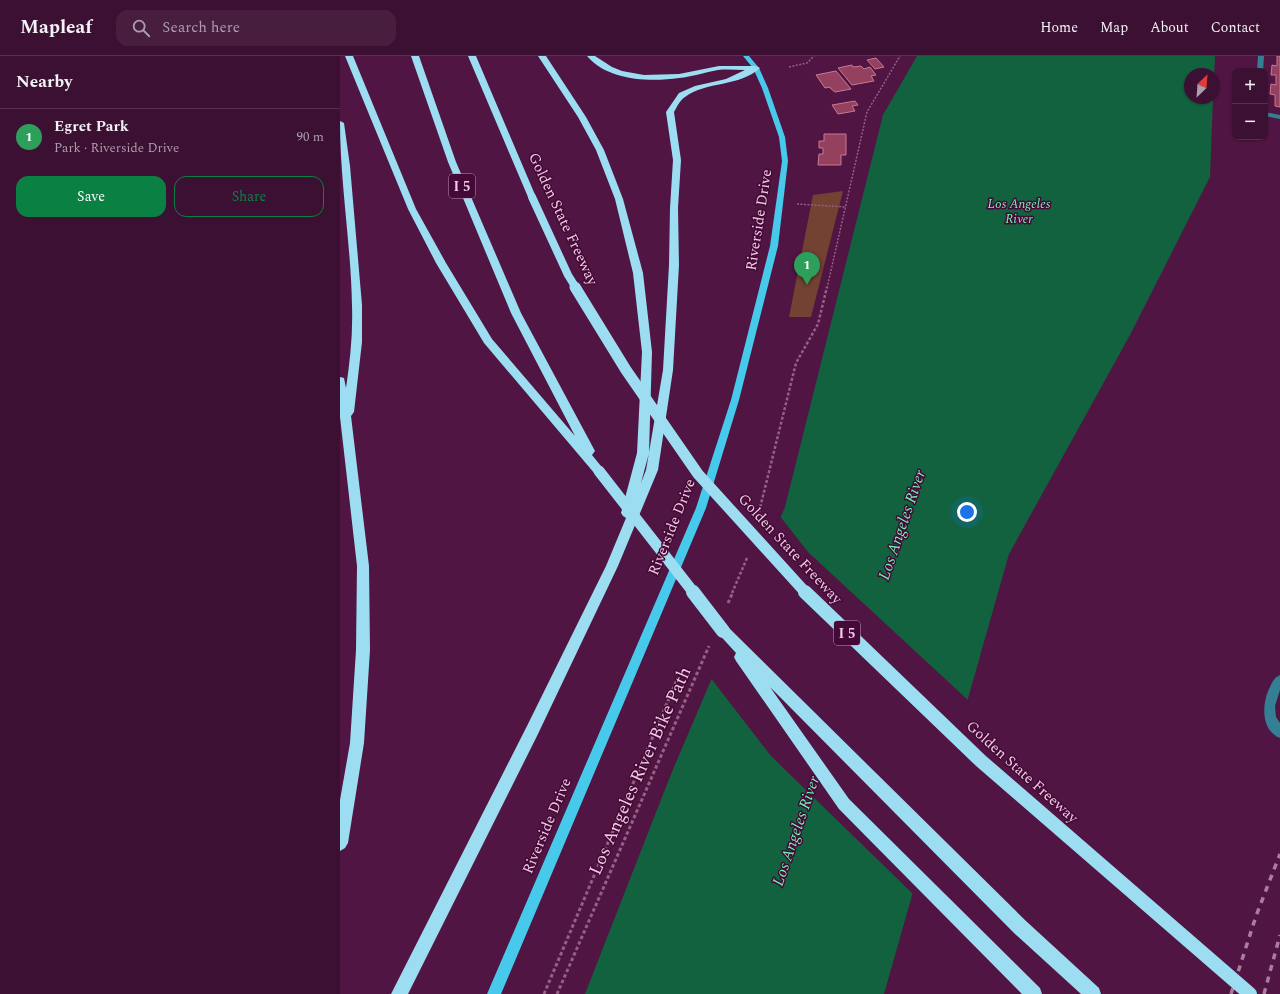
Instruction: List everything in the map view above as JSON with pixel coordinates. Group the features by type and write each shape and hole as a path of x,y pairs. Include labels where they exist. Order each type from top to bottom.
{"highway":[{"path":"349,56 412,209 441,263 488,341 599,471"},
{"name":"I 5","path":"415,56 452,162 516,313 599,471 718,634 1020,927 1092,994"},
{"name":"Golden State Freeway","path":"472,56 532,197 568,275 626,370 698,474 814,602 981,761 1250,994"},
{"path":"542,56 582,117 600,150 620,199 638,273 647,352 643,453 612,566"},
{"path":"591,56 598,64 616,71 637,75 674,76 720,68 756,68"},
{"path":"399,994 532,731 612,566 652,470 668,370 674,265 674,208 676,171 670,112 682,95 698,88 728,81 756,68"},
{"path":"340,123 346,166 357,320 357,342 347,427"},
{"path":"340,381 347,427 363,566 364,650 357,743 340,843"},
{"path":"718,634 844,804 1034,994"}],"main road":[{"name":"Riverside Drive","path":"494,994 701,508 735,400 774,246 781,203 785,161 782,136 756,68 746,56"}],"lane":[{"path":"1260,68 1261,56"},
{"path":"1268,115 1280,117"},
{"path":"1280,680 1269,701 1269,715 1274,726 1280,732"}],"path":[{"path":"789,67 807,63 814,56"},
{"path":"760,508 796,364 818,324 867,112 900,56"},
{"path":"781,203 846,207"},
{"path":"725,609 747,559"},
{"name":"Los Angeles River Bike Path","path":"557,994 718,634"},
{"path":"544,994 619,820 678,677"}],"shaded area":[{"path":"843,191 811,317 789,317 813,195"}],"water":[{"name":"Los Angeles River","path":"917,56 1215,56 1214,68 1184,68 1184,104 1213,104 1210,177 1130,335 1009,554 884,994 577,994 785,507 883,115"}],"pier":[{"path":"779,515 808,552 969,701 913,894 771,756 710,677"},
{"path":"698,705 585,994 575,994 575,993"}],"building":[{"path":"1277,56 1280,56 1280,107 1275,106 1275,95 1270,94 1271,84 1276,85 1276,75 1271,75 1272,65 1277,66"},
{"path":"876,58 884,67 875,69 867,60"},
{"path":"852,65 853,67 861,66 864,69 870,67 876,75 871,76 874,81 852,85 838,68"},
{"path":"836,71 851,89 835,92 830,87 825,88 816,75"},
{"path":"855,101 858,105 852,106 855,111 838,114 832,105"},
{"path":"824,134 846,134 846,155 841,155 841,165 818,165 819,154 823,154 823,148 819,148 819,141 824,141"}],"railway":[{"path":"1231,994 1256,916 1280,854"},
{"path":"1264,994 1280,935"}],"place":[{"name":"Egret Park","path":"807,285"}]}
